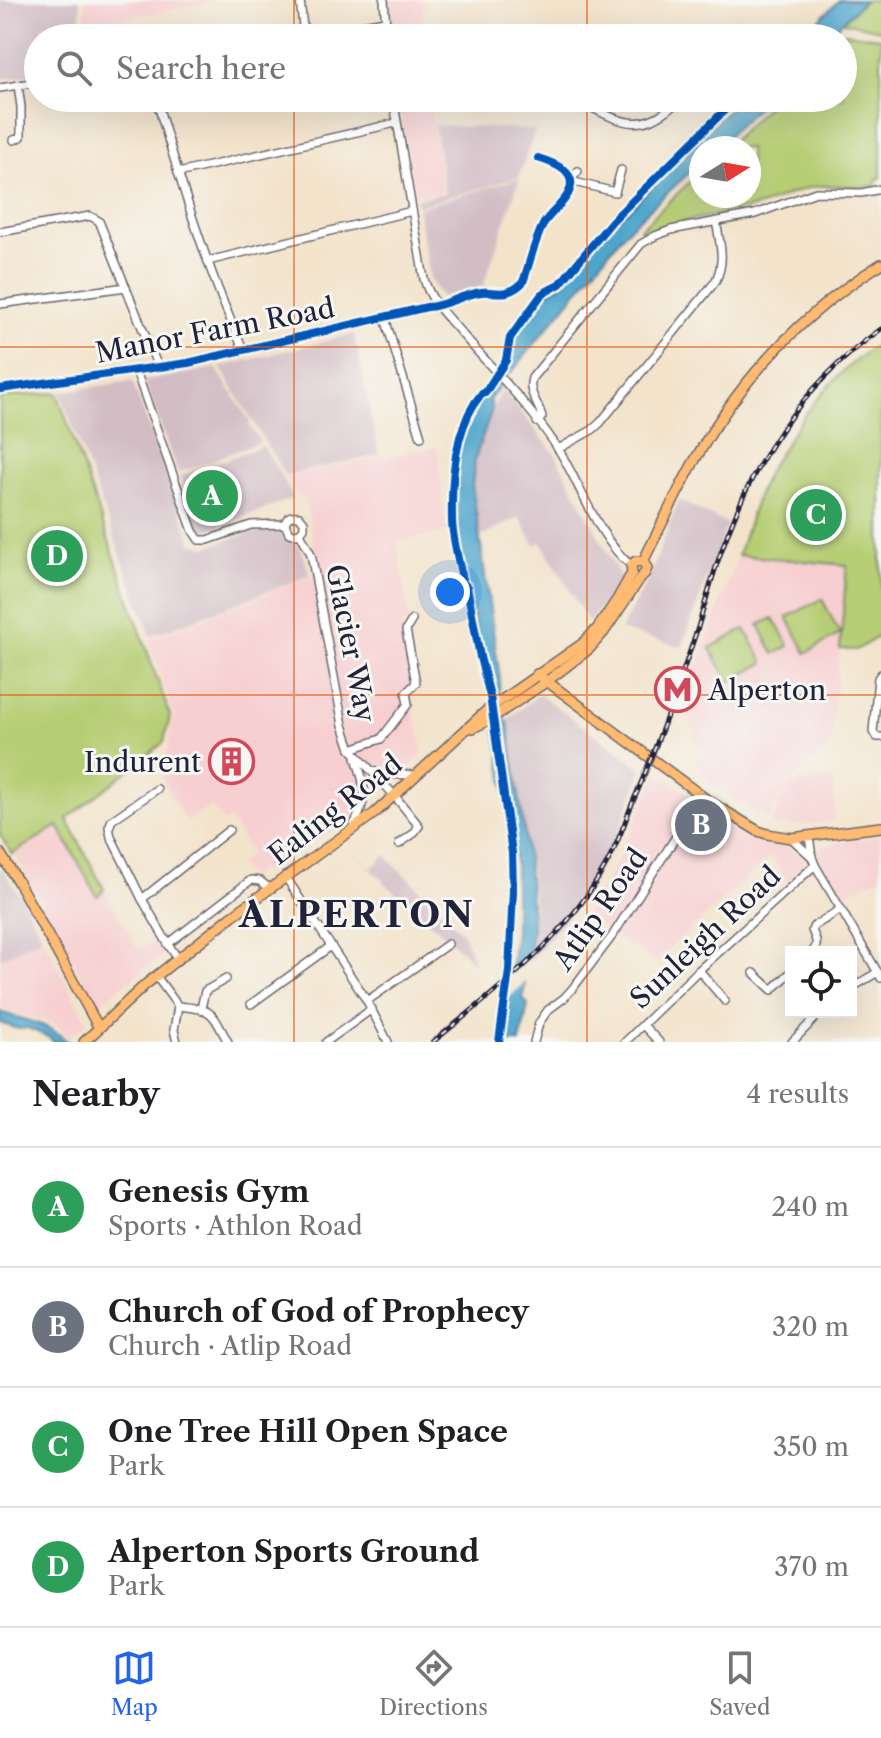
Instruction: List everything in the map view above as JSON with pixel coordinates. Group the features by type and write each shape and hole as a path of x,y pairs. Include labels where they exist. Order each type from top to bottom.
{"main road":[{"path":"635,572 636,561 643,562 697,456 758,370 813,314 881,264"},
{"name":"Ealing Road","path":"84,1042 156,976 285,876 375,813 465,732 505,703 537,674 582,644 597,629 635,572"},
{"name":"Ealing Road","path":"505,703 546,682 589,649 607,628 635,572"},
{"path":"537,674 702,796 758,831 791,838 881,827"},
{"path":"518,690 536,682 546,682"},
{"path":"0,853 99,1028"}],"street":[{"path":"300,0 303,24"},
{"path":"384,0 385,24"},
{"path":"373,24 385,21"},
{"path":"0,88 24,84"},
{"path":"14,140 21,137 22,126 18,85"},
{"path":"160,112 222,303 244,351"},
{"path":"395,112 424,279 431,298 558,449 599,524 635,572"},
{"path":"601,112 617,120 634,123 652,121 666,112"},
{"path":"178,173 396,123"},
{"path":"542,163 565,169 570,181"},
{"path":"570,181 615,192 621,170"},
{"path":"570,181 578,171"},
{"name":"Manor Farm Road","path":"0,389 207,359 436,307 485,291 499,293 518,288 545,221 568,196 570,181"},
{"path":"537,422 542,413 531,392 532,378 641,244 671,230 768,210 816,192 861,193 881,189"},
{"path":"208,261 412,211"},
{"path":"0,232 94,217 102,225 158,367"},
{"path":"558,449 600,423 715,282 723,258 716,221"},
{"path":"0,304 126,287"},
{"path":"385,318 421,437"},
{"path":"136,371 193,531 199,540 208,540 251,525 285,524"},
{"path":"299,516 304,528 300,533 289,533 285,524 288,517 299,516"},
{"name":"Glacier Way","path":"300,533 311,554 343,725 352,751 419,826 399,844"},
{"path":"350,831 365,795 352,751 381,739 408,704 406,693 416,683 406,630 412,620"},
{"path":"881,674 878,678 873,732 881,737"},
{"path":"368,768 379,774 416,775"},
{"path":"157,789 112,820 109,827 142,899 178,959"},
{"name":"Atlip Road","path":"534,1042 539,1023 548,1010 573,988 613,935 702,796"},
{"path":"142,899 229,830"},
{"path":"809,836 813,861"},
{"path":"791,838 813,861 877,961 880,975 857,985"},
{"name":"Sunleigh Road","path":"625,1042 813,861"},
{"path":"285,876 369,1005 388,1042"},
{"path":"168,944 251,880 260,881 269,888"},
{"path":"816,946 812,930 814,926 841,909"},
{"path":"326,1042 448,944"},
{"path":"251,1004 331,946"},
{"path":"699,970 725,1001"},
{"path":"754,973 772,990 785,978"},
{"path":"156,976 178,1006 174,1030 177,1042"},
{"path":"201,1008 205,991 226,979"},
{"path":"178,1006 201,1008 212,1014 228,1042"},
{"path":"792,1042 815,1018"},
{"path":"643,1025 659,1042"}],"shaded area":[{"path":"0,0 80,0 81,21 24,24 24,76 0,79"},
{"path":"85,0 223,0 91,24 85,24"},
{"path":"388,0 424,0 423,24 390,24"},
{"path":"400,112 430,112 443,191 415,197"},
{"path":"434,125 535,130 519,177 417,206 416,199 445,193"},
{"path":"520,178 482,289 442,298 430,279 418,208"},
{"path":"354,334 379,455 285,475 220,367"},
{"path":"216,368 260,442 178,473 144,381"},
{"path":"132,381 192,543 206,547 252,532 278,532 300,547 310,575 151,636 60,392"},
{"path":"503,390 555,454 621,578 589,623 541,542 534,545 519,517 479,538 471,488 479,431"},
{"path":"263,446 294,498 201,533 180,476"},
{"path":"437,447 447,532 397,542 409,618 402,626 423,755 353,816 264,874 261,870 249,878 239,863 251,854 230,819 224,822 211,806 186,823 163,781 173,714 149,640 319,573 305,498 296,493 285,476"},
{"path":"679,500 727,524 682,647 620,630 649,578"},
{"path":"738,555 848,565 831,743 788,783 833,779 835,821 770,826 788,784 772,810 770,820 715,787 695,760 702,752 692,737 696,733 682,707"},
{"path":"539,694 642,769 614,844 578,903 530,962 534,897 508,719"},
{"path":"657,773 763,846 777,843 790,845 809,865 789,881 770,856 655,962 584,916 621,856"},
{"path":"58,825 96,895 104,889 138,950 160,939 168,951 97,1005 15,854"},
{"path":"880,835 881,876 842,896 820,865 817,856 821,847"},
{"path":"349,847 372,868 385,855 462,932 475,964 437,928 421,918"},
{"path":"0,866 23,900 42,937 0,959"},
{"path":"42,937 88,1023 68,1038 56,1024 0,1008 0,959"}],"green space":[{"path":"865,0 881,0 881,30 843,22"},
{"path":"857,35 881,38 881,178 877,179 875,186 813,187 761,206 761,136 737,136 761,112 857,112"},
{"path":"689,182 689,208 750,208 644,232 640,229"},
{"path":"881,341 881,635 856,650 840,649 847,565 738,555 767,474 791,435 838,377"},
{"path":"57,393 170,716 164,742 67,819 104,889 97,896 58,826 12,854 0,835 0,397"},
{"path":"822,599 840,634 806,653 787,617"},
{"path":"773,618 789,646 774,654 759,625"},
{"path":"745,629 764,663 729,682 710,648"}],"water":[{"path":"839,0 864,0 840,24 815,24"},
{"path":"726,112 752,112 727,136 702,136"},
{"path":"689,149 689,173 625,232 490,399 492,409 475,459 472,485 500,678 499,690 508,722 524,829 532,927 523,998 528,1005 520,1042 500,1042 515,930 515,862 491,696 453,520 457,459 470,417 480,397 486,395 507,362 511,339 544,294 561,285 605,230"},
{"path":"0,1012 44,1026 68,1042 54,1042 28,1028 18,1029 0,1023"}],"pier":[{"path":"529,958 528,980 504,1002 506,978"}],"railway":[{"path":"433,1042 550,940 571,917 606,865 667,717 719,558 746,490 781,430 802,402 826,376 881,329"}],"cycle path":[{"path":"499,1042 509,971 512,853 490,696 453,535 452,488 460,437 473,406 506,360 510,338 542,294 560,284 612,221 723,112"},
{"path":"0,389 188,363 441,305 475,293 512,290 523,282 541,230 571,186 571,180 564,170 538,158"}],"place":[{"name":"Genesis Gym","path":"212,496"},
{"name":"One Tree Hill Open Space","path":"816,515"},
{"name":"Alperton Sports Ground","path":"57,556"},
{"name":"Alperton","path":"677,690"},
{"name":"Indurent","path":"232,762"},
{"name":"Church of God of Prophecy","path":"701,825"}],"district":[{"name":"ALPERTON","path":"357,914"}]}
